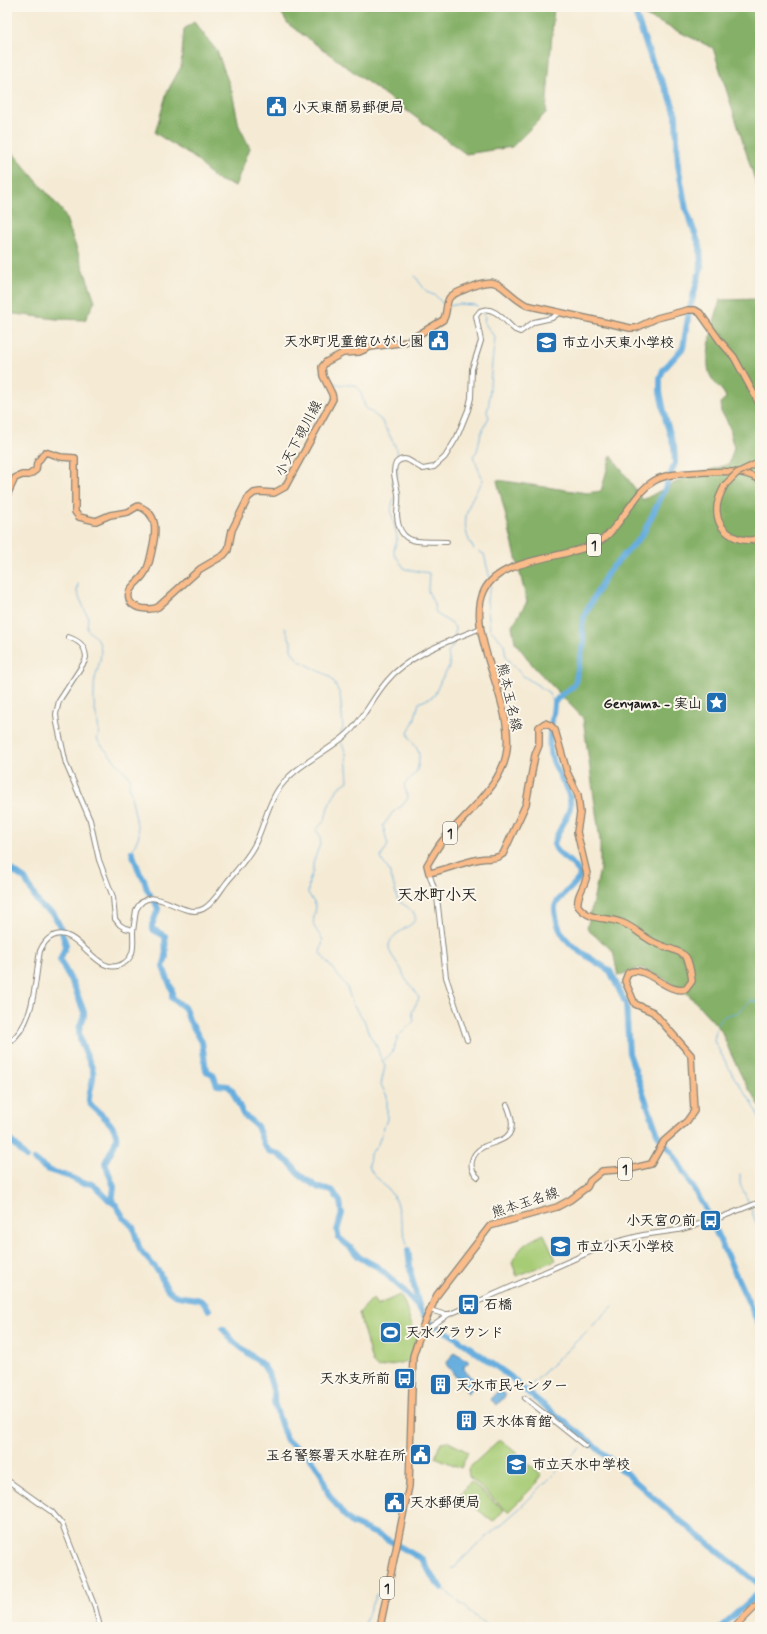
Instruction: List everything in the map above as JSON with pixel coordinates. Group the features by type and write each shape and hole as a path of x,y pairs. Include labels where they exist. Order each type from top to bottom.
{"highway":[{"path":"735,1627 760,1602"}],"main road":[{"name":"小天下硯川線","path":"7,495 15,478 33,473 36,470 37,463 45,452 48,452 61,457 75,458 75,512 79,517 96,521 110,515 128,512 138,506 146,511 155,524 154,540 148,567 143,576 129,591 128,595 130,602 133,604 140,608 152,610 158,607 200,569 224,555 228,550 232,530 248,498 254,493 274,492 285,487 333,399 323,376 322,367 326,362 343,353 359,352 370,347 406,342 443,320 447,315 449,299 452,295 486,282 492,282 505,288 519,301 526,304 630,328 636,328 657,318 690,310 700,313 705,318 716,337 734,357 760,405"},
{"path":"758,464 737,473 725,485 717,502 717,512 718,519 725,531 731,536 744,540 760,538"},
{"name":"熊本玉名線","path":"380,1627 408,1486 413,1356 425,1322 444,1285 490,1226 557,1207 570,1200 587,1187 590,1181 602,1171 651,1164 664,1141 687,1121 694,1111 691,1055 653,1012 635,1004 625,981 628,973 642,971 668,986 678,990 686,989 692,981 687,959 677,952 647,939 623,923 594,917 582,912 578,906 578,897 586,879 577,832 580,805 578,795 567,772 552,726 545,723 538,727 539,745 535,755 526,804 504,854 500,858 480,859 428,873 427,865 442,841 490,789 497,777 505,757 508,743 506,721 481,628 481,599 488,584 502,572 517,566 586,548 598,543 609,534 647,484 666,475 716,471 737,472 760,480"}],"street":[{"path":"447,542 416,542 406,538 402,533 397,516 398,496 394,467 399,460 403,459 408,459 423,469 434,467 445,457 457,437 471,398 472,369 481,341 476,316 480,310 488,308 493,310 515,330 520,332 534,322 552,318 560,312"},
{"path":"7,1044 20,1032 28,1017 42,944 49,938 62,934 72,939 101,963 113,967 120,966 129,959 134,945 133,930 136,910 139,904 149,898 189,910 201,910 205,908 215,898 254,847 276,793 282,784 295,772 345,736 362,717 391,676 425,653 450,640 481,628"},
{"path":"68,638 82,644 86,656 57,708 57,723 62,752 90,820 99,860 113,897 115,918 120,925 133,930"},
{"path":"428,873 437,897 446,977 467,1040"},
{"path":"478,1177 473,1173 470,1162 474,1155 484,1146 506,1137 512,1127 512,1116 507,1105"},
{"path":"431,1326 450,1314 608,1244 630,1237 678,1230 711,1220 760,1202"},
{"path":"429,1313 450,1314"},
{"path":"525,1398 585,1446"},
{"path":"7,1480 52,1512 62,1524 95,1607 100,1627"}],"green space":[{"path":"278,7 554,7 546,113 512,147 466,154 288,24"},
{"path":"627,7 760,7 760,196 713,48"},
{"path":"194,22 217,51 232,92 239,126 250,148 235,186 215,179 196,159 155,133 167,92 181,67 184,29"},
{"path":"7,146 64,213 95,301 85,320 56,319 7,313"},
{"path":"760,299 760,1106 745,1083 721,1030 688,994 663,978 641,968 618,976 613,951 587,929 600,869 600,841 583,718 534,667 515,642 512,626 527,602 497,480 587,493 601,491 611,455 643,500 682,479 729,464 734,448 731,431 725,417 721,412 720,403 726,398 714,382 708,368 710,338 720,300"},
{"path":"544,1234 556,1260 517,1276 512,1263 519,1252 528,1242"},
{"name":"天水グラウンド","path":"400,1295 405,1304 410,1321 418,1334 409,1361 378,1368 372,1362 359,1313 373,1298 377,1305"},
{"path":"500,1439 542,1475 537,1483 508,1512 469,1477 468,1469"},
{"path":"447,1441 468,1452 461,1468 435,1457 441,1442"},
{"path":"471,1482 504,1510 493,1522 461,1496 461,1493"}],"water":[{"path":"454,1352 470,1362 464,1366 465,1370 477,1384 468,1393 446,1364"},
{"path":"500,1389 506,1395 497,1405 490,1399"}],"waterway":[{"path":"633,7 653,64 670,97 676,115 678,165 686,209 700,247 701,267 689,312 683,348 663,370 660,378 660,392 666,421 674,446 675,463 665,489 644,532 608,572 585,614 582,625 584,642 575,684 561,695 554,704 550,733 550,750 554,764 566,786 570,800 569,812 554,844 559,853 575,867 580,876 559,900 555,906 555,910 558,926 569,942 584,955 610,971 626,1004 629,1053 658,1135 675,1157 704,1206 760,1327"},
{"path":"415,276 426,291 435,295 444,305"},
{"path":"450,306 458,304 476,305 478,307"},
{"path":"474,549 467,535 466,514 471,500 483,480 473,456 477,451 481,433 489,417 487,412 495,338 484,322 485,317 482,313"},
{"path":"327,378 337,384 355,385 360,390 365,407 381,420 397,450 398,456"},
{"path":"397,466 397,477"},
{"path":"393,480 396,494"},
{"path":"394,498 391,509 397,538 394,554 405,569 429,573 428,591 435,610 437,614 452,624 455,628 455,636"},
{"path":"479,552 484,554 490,579"},
{"path":"78,584 77,592 88,617 87,629 98,641 101,650 94,687 94,706 99,731 97,740 130,778 129,785 139,835 132,852"},
{"path":"491,586 487,599 490,629 504,644 506,656 509,661 522,675 548,692 554,704"},
{"path":"285,628 291,642 291,650 298,660 329,676 340,694 343,727 340,737"},
{"path":"384,1060 392,1053 398,1036 414,1021 412,1012 419,998 405,979 389,948 392,938 411,924 415,920 415,915 410,909 398,901 390,874 383,863 381,857 388,845 383,826 393,812 403,805 408,798 404,785 413,776 418,768 419,758 418,751 410,739 408,732 414,721 419,703 434,696 442,678 450,666 448,652 453,646 454,641"},
{"path":"341,742 346,753 348,781 338,788 328,807 325,820 316,830 321,837 313,863 313,871 309,881 308,893 316,906 313,921 314,926 323,940 320,953 347,987 353,1005 364,1020 369,1034 377,1047 385,1066 381,1085 387,1096 387,1119 378,1144 370,1154 369,1166 371,1171 391,1193 396,1202 407,1245"},
{"path":"132,852 140,874 144,879 147,890 150,894"},
{"path":"7,867 25,879 37,901 42,907 54,914 66,945 60,960 74,986 84,1012 84,1018 79,1029 80,1037 93,1071 89,1102 112,1125 116,1135 115,1143 105,1163 114,1187 112,1202"},
{"path":"155,902 158,909 152,929 165,936 166,957 163,967 172,990 172,998 185,1008 189,1020 202,1042 206,1071 213,1074 217,1085 228,1086 232,1090 243,1114 257,1126 264,1145 269,1151 278,1154 290,1163 302,1177 319,1188 333,1191 340,1202 341,1208"},
{"path":"760,1003 750,1000 738,1012 725,1016 720,1020 717,1025 714,1041 734,1077 753,1104 760,1120"},
{"path":"7,1139 26,1157"},
{"path":"34,1160 48,1170 70,1177 82,1183"},
{"path":"740,1174 740,1184 749,1203"},
{"path":"84,1183 93,1184 116,1205 124,1218 133,1227 140,1250 159,1272 162,1279"},
{"path":"751,1208 760,1235"},
{"path":"342,1213 337,1231 339,1238 359,1257 378,1267 399,1286 420,1309 428,1321 455,1337 511,1377 522,1388 588,1440 677,1518 760,1585"},
{"path":"408,1250 411,1274 419,1306"},
{"path":"164,1283 174,1295 200,1300 209,1310"},
{"path":"526,1390 613,1306"},
{"path":"223,1329 234,1342 263,1365 268,1373 274,1393 274,1403 286,1439 291,1444 305,1452 315,1464 321,1473 328,1493 343,1514 352,1523 383,1537 422,1559 433,1578 442,1588"},
{"path":"452,1569 520,1508 581,1447"},
{"path":"442,1588 488,1627"},
{"path":"721,1627 760,1592"},
{"path":"363,1627 376,1594"}],"place":[{"name":"小天東簡易郵便局","path":"276,107"},
{"name":"天水町児童館ひがし園","path":"439,341"},
{"name":"市立小天東小学校","path":"547,342"},
{"name":"Genyama - 実山","path":"717,703"},
{"name":"小天宮の前","path":"711,1220"},
{"name":"市立小天小学校","path":"560,1246"},
{"name":"石橋","path":"469,1304"},
{"name":"天水グラウンド","path":"390,1332"},
{"name":"天水支所前","path":"405,1378"},
{"name":"天水市民センター","path":"440,1385"},
{"name":"天水体育館","path":"466,1421"},
{"name":"玉名警察署天水駐在所","path":"421,1455"},
{"name":"市立天水中学校","path":"517,1464"},
{"name":"天水郵便局","path":"394,1502"}],"district":[{"name":"天水町小天","path":"437,894"}]}
